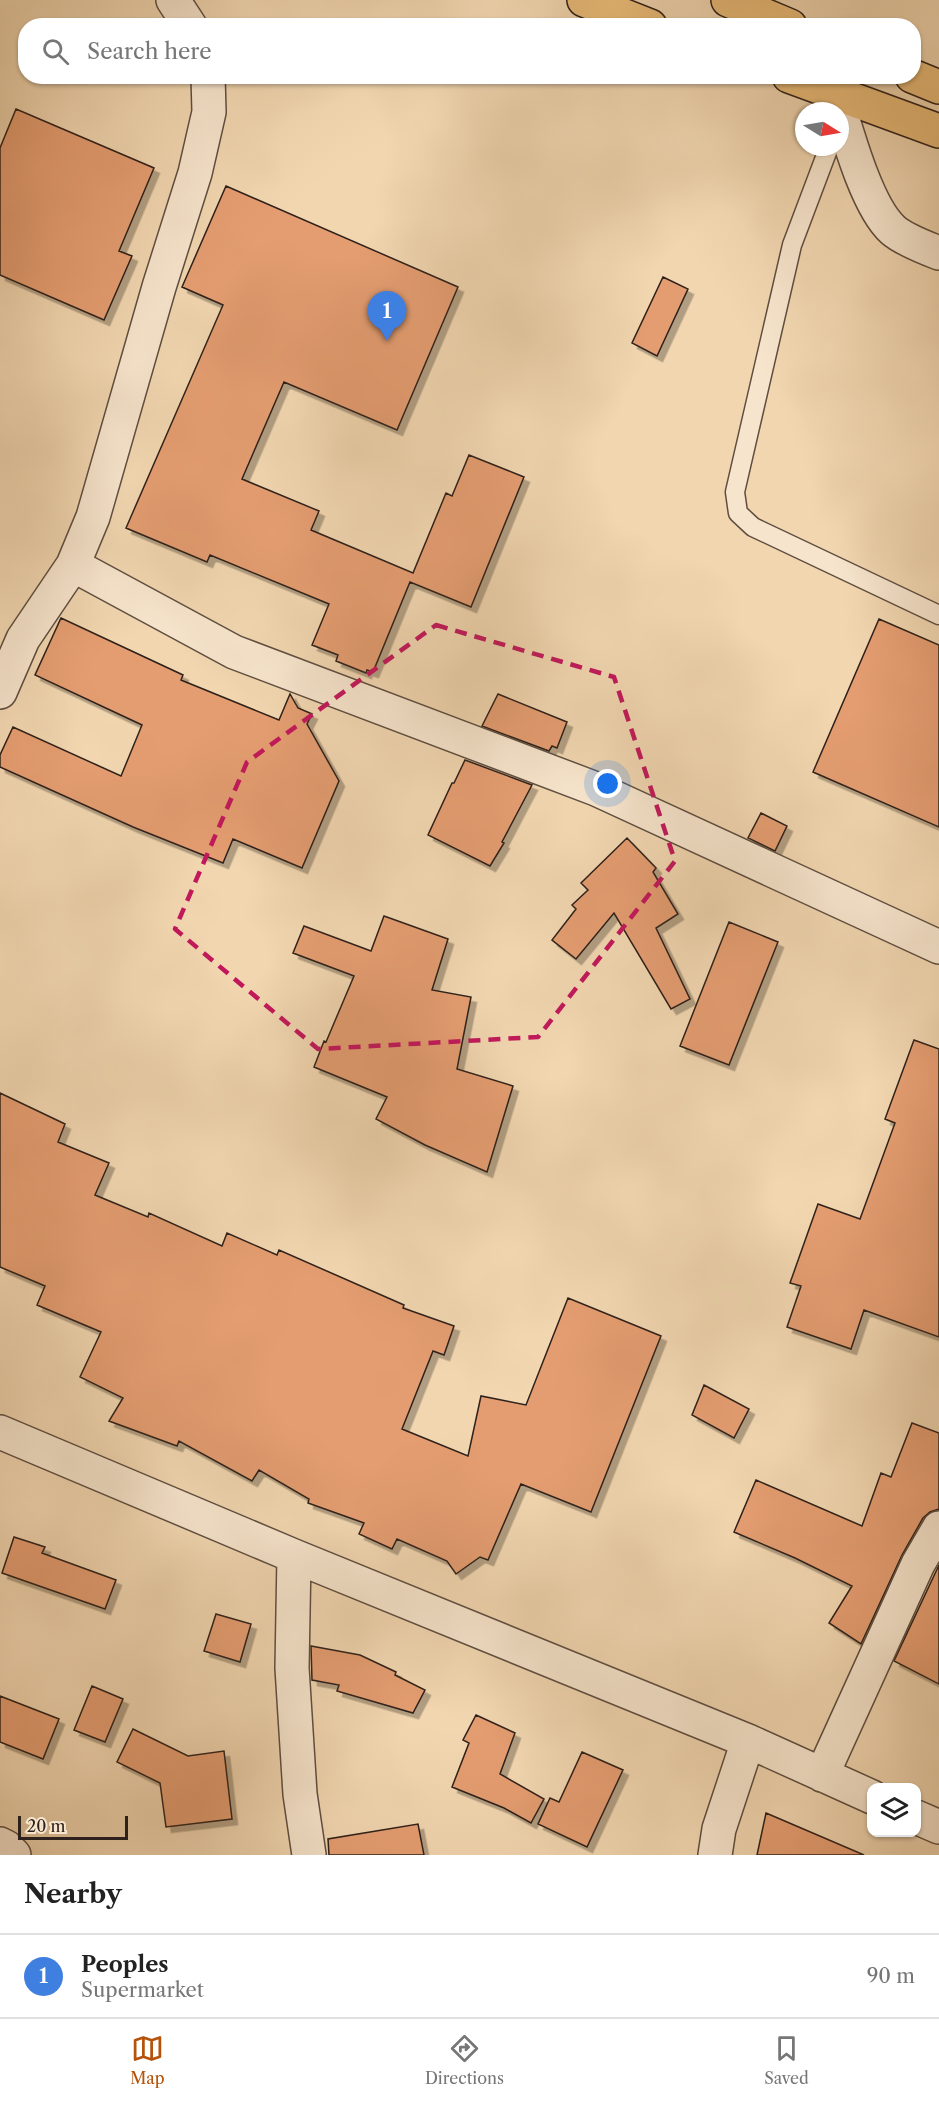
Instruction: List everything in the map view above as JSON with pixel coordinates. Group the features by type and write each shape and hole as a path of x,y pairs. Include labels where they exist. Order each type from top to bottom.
{"highway":[{"path":"584,0 630,18"},
{"path":"728,0 771,18"},
{"path":"921,80 939,87"},
{"path":"802,84 830,102"},
{"path":"849,110 939,131"}],"street":[{"path":"173,0 185,18"},
{"path":"0,692 23,639 73,565 93,517 159,286 195,173 209,112 208,84"},
{"path":"849,137 871,200 893,230 939,253"},
{"path":"73,565 234,652 596,789 939,947"},
{"path":"0,1432 294,1556 748,1741 867,1795"},
{"path":"822,1774 918,1564 939,1528"},
{"path":"294,1556 292,1668 300,1794 309,1855"},
{"path":"715,1855 719,1829 748,1741"},
{"path":"921,1819 939,1827"},
{"path":"0,1844 14,1855"}],"lane":[{"path":"826,156 792,245 735,492 738,513 753,527 939,615"}],"highlighted area":[{"path":"436,625 614,677 675,861 538,1037 318,1049 175,929 247,762"}],"building":[{"path":"16,109 154,168 119,251 132,256 104,320 0,275 0,148"},
{"path":"226,186 458,287 397,430 284,382 242,479 319,511 311,530 413,573 446,493 452,496 469,455 524,477 471,607 410,582 373,672 367,670 366,673 336,661 338,655 312,645 329,604 210,555 207,562 126,528 223,305 182,287"},
{"path":"663,277 688,289 657,356 632,343"},
{"path":"61,618 183,675 181,680 279,720 290,694 298,708 312,714 307,724 339,781 302,868 233,839 223,863 133,827 0,767 0,755 13,727 121,776 142,725 35,675"},
{"path":"879,619 939,645 939,827 813,772"},
{"path":"498,694 567,722 557,748 552,746 549,751 482,726"},
{"path":"465,760 532,785 502,842 504,843 490,866 428,835"},
{"path":"761,813 787,826 775,851 748,838"},
{"path":"627,838 656,868 653,872 678,914 656,928 690,999 671,1009 614,913 576,959 552,940 576,909 572,905 588,890 581,883"},
{"path":"384,916 448,939 432,990 471,997 457,1069 513,1086 487,1172 425,1145 376,1119 387,1097 314,1067 354,976 293,953 304,926 371,951"},
{"path":"729,922 778,942 729,1065 680,1046"},
{"path":"914,1040 939,1049 939,1337 864,1310 851,1349 787,1327 801,1286 790,1283 818,1204 860,1219 895,1123 885,1119"},
{"path":"0,1093 65,1124 58,1142 109,1163 95,1195 148,1217 149,1213 222,1246 227,1233 277,1255 279,1250 404,1305 403,1308 454,1326 444,1355 433,1351 402,1429 468,1456 481,1396 526,1405 568,1298 661,1336 591,1512 521,1484 488,1560 480,1557 456,1574 447,1561 397,1539 392,1549 359,1534 364,1523 308,1503 309,1499 259,1470 252,1481 179,1441 177,1446 109,1421 123,1398 80,1377 101,1332 37,1305 45,1286 0,1267"},
{"path":"704,1385 749,1409 734,1438 692,1415"},
{"path":"912,1423 939,1433 939,1509 923,1518 902,1555 861,1644 829,1623 852,1586 734,1532 756,1480 862,1526 881,1473 891,1477"},
{"path":"14,1537 45,1547 42,1553 116,1580 105,1609 2,1573"},
{"path":"939,1565 939,1684 894,1661"},
{"path":"216,1614 251,1624 240,1662 204,1651"},
{"path":"311,1646 360,1655 396,1672 395,1675 425,1690 413,1713 337,1691 339,1685 312,1680"},
{"path":"92,1686 123,1699 105,1742 74,1730"},
{"path":"0,1696 59,1719 43,1759 0,1742"},
{"path":"476,1715 515,1733 500,1774 544,1799 531,1823 504,1808 452,1787 469,1743 463,1740"},
{"path":"133,1729 188,1756 224,1751 232,1819 166,1827 160,1783 117,1762"},
{"path":"582,1752 623,1770 587,1847 538,1824 550,1798 559,1802"},
{"path":"766,1813 864,1855 757,1855"},
{"path":"418,1824 424,1855 329,1855 328,1839"}],"place":[{"name":"Peoples","path":"387,341"}]}
